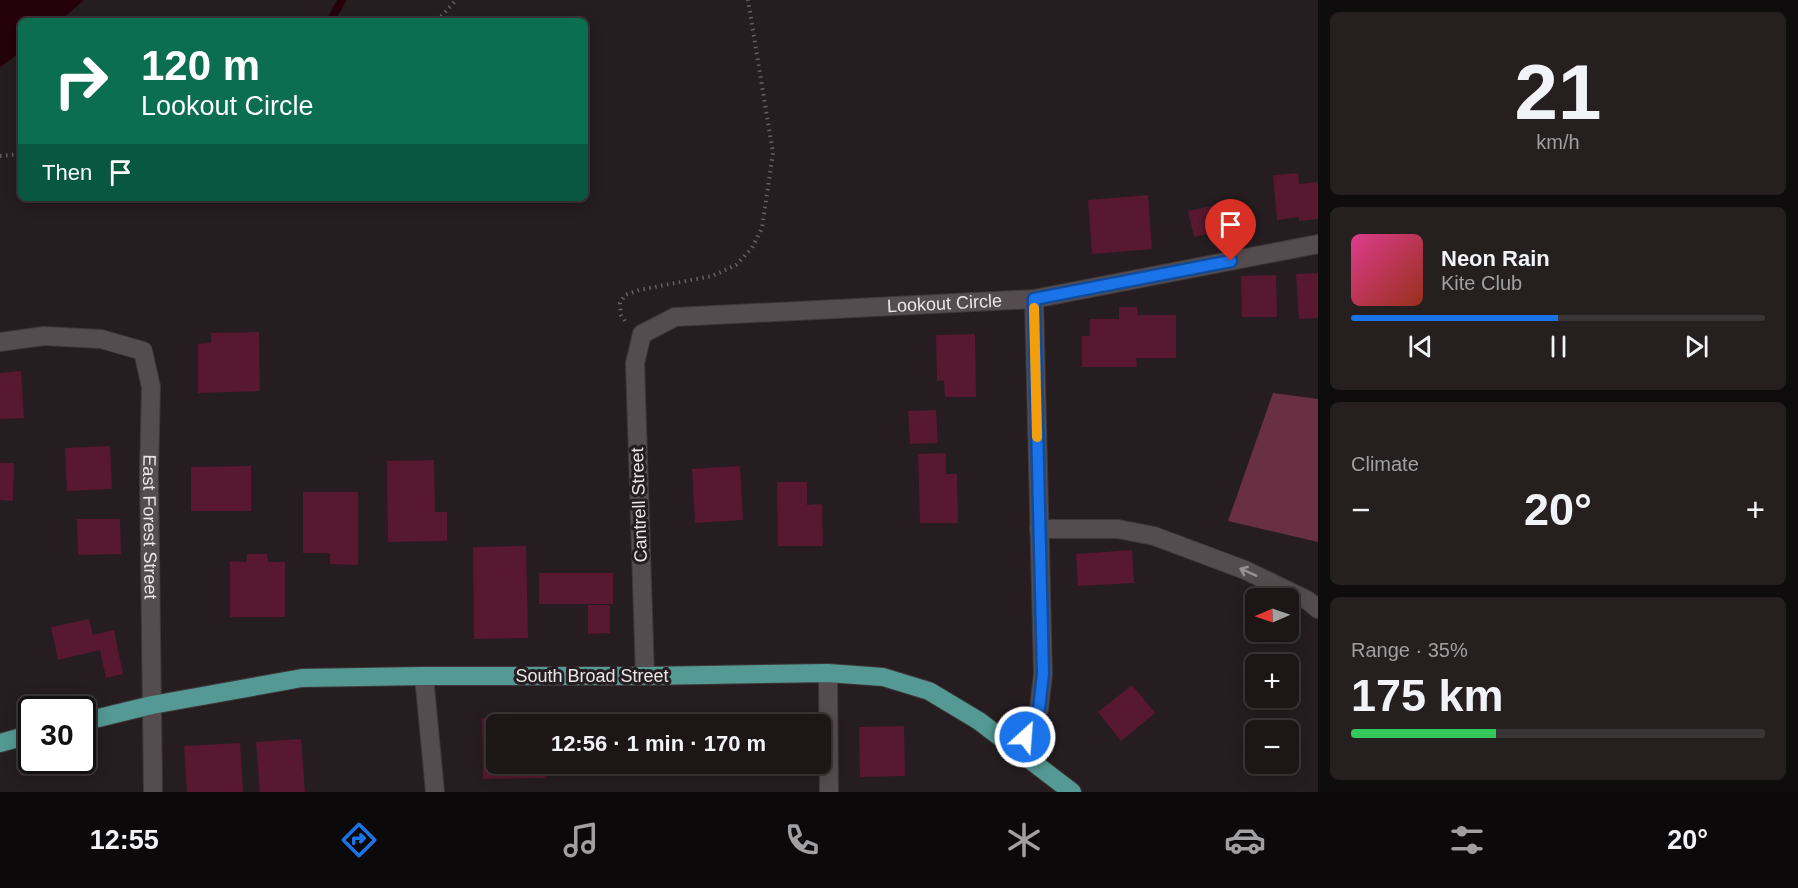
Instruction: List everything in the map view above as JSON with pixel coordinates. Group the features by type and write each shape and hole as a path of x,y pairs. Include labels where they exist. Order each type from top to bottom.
{"main road":[{"name":"South Broad Street","path":"96,719 152,705 302,678 424,675 645,676 828,673 883,677 929,691 979,721 1072,792"},
{"path":"0,743 18,738"}],"street":[{"name":"Lookout Circle","path":"642,334 675,317 1034,299 1318,244"},
{"path":"1018,752 1039,709 1043,674 1034,299"},
{"name":"Cantrell Street","path":"642,334 634,363 645,676"},
{"name":"East Forest Street","path":"0,342 44,336 101,339 142,351 151,387 149,485 153,792"},
{"path":"1039,529 1118,529 1154,536 1245,570 1306,600 1318,609"},
{"path":"828,673 829,792"},
{"path":"424,675 435,792"}],"path":[{"path":"440,18 456,0"},
{"path":"642,334 628,326 621,315 620,303 626,295 639,290 712,276 736,265 752,248 762,228 773,153 748,0"},
{"path":"0,156 18,154"}],"shaded area":[{"path":"0,0 84,0 63,18 18,18 18,54 0,67"},
{"path":"1273,393 1318,399 1318,542 1228,521"}],"building":[{"path":"1298,173 1299,184 1318,182 1318,219 1299,221 1299,217 1277,220 1273,175"},
{"path":"1148,195 1152,249 1092,254 1088,200"},
{"path":"1236,201 1241,227 1194,237 1188,211"},
{"path":"1318,273 1318,318 1299,319 1296,274"},
{"path":"1276,275 1277,317 1242,317 1241,276"},
{"path":"1119,307 1137,307 1138,315 1176,315 1176,358 1136,358 1137,367 1082,367 1082,336 1090,336 1090,319 1119,319"},
{"path":"259,332 260,391 198,393 198,344 211,343 211,333"},
{"path":"975,334 976,397 945,397 944,380 937,381 936,335"},
{"path":"21,371 24,418 0,419 0,373"},
{"path":"936,410 938,443 910,444 908,411"},
{"path":"110,446 112,489 67,491 65,448"},
{"path":"946,453 946,474 957,474 958,523 920,523 918,454"},
{"path":"434,460 435,512 447,512 447,541 388,542 387,461"},
{"path":"0,463 14,463 13,501 0,500"},
{"path":"251,466 251,511 191,511 191,467"},
{"path":"740,466 743,520 695,523 692,469"},
{"path":"777,482 807,482 807,505 822,504 823,546 778,546"},
{"path":"303,492 358,492 358,565 330,564 330,553 303,553"},
{"path":"77,519 120,519 121,554 78,555"},
{"path":"526,546 528,638 474,639 473,547"},
{"path":"1132,550 1134,583 1078,586 1076,554"},
{"path":"247,554 267,554 268,562 285,562 285,617 230,617 230,561 247,562"},
{"path":"539,573 613,573 613,604 539,604"},
{"path":"588,605 610,605 610,633 588,634"},
{"path":"89,619 93,635 114,630 123,674 106,678 100,650 58,660 51,627"},
{"path":"1132,685 1155,713 1121,741 1098,712"},
{"path":"482,718 486,718 486,774 545,774 545,778 483,779"},
{"path":"904,726 905,776 860,777 859,727"},
{"path":"301,739 305,792 260,792 256,742"},
{"path":"240,743 243,792 187,792 184,746"}],"waterway":[{"path":"332,18 342,0"}],"slow traffic":[{"path":"1034,308 1037,437"}],"route":[{"path":"1025,737 1039,709 1043,674 1034,299 1231,261"}]}
